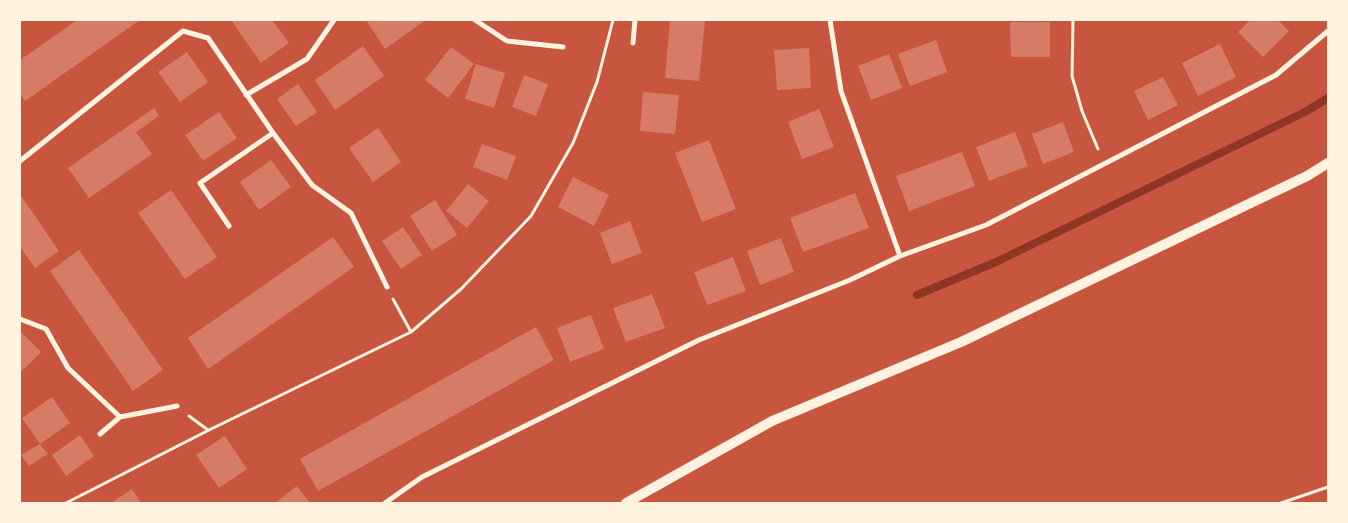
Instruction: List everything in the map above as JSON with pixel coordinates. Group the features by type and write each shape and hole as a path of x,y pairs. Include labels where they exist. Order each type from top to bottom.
{"main road":[{"path":"626,503 772,421 961,342 1307,176 1328,163"}],"street":[{"path":"246,94 307,59 334,20"},
{"path":"475,20 507,41 563,47"},
{"path":"633,43 635,20"},
{"path":"830,20 841,90 900,256"},
{"path":"20,161 183,31 208,38 273,133 312,185 351,214 387,287"},
{"path":"385,503 422,477 699,340 850,280 900,256 986,225 1276,74 1328,32"},
{"path":"229,226 200,183 273,133"},
{"path":"20,319 46,329 68,368 120,417"},
{"path":"100,434 120,417 177,406"}],"path":[{"path":"1073,20 1072,76 1082,111 1104,164"},
{"path":"387,287 411,332"},
{"path":"177,406 209,430"},
{"path":"1281,503 1328,487"}],"building":[{"path":"77,20 140,20 25,101 20,94 20,60"},
{"path":"231,20 272,20 289,43 261,63"},
{"path":"366,20 426,20 385,49"},
{"path":"670,20 705,20 699,81 665,78"},
{"path":"1250,20 1278,20 1289,31 1263,57 1238,32"},
{"path":"1010,22 1050,22 1050,57 1011,57"},
{"path":"936,40 947,72 910,86 898,54"},
{"path":"1220,44 1236,77 1198,96 1182,63"},
{"path":"363,46 384,76 335,110 315,80"},
{"path":"451,47 474,64 448,98 425,80"},
{"path":"809,48 811,88 777,90 774,50"},
{"path":"187,52 208,82 180,102 158,72"},
{"path":"889,54 902,88 871,100 858,66"},
{"path":"476,64 505,73 494,108 465,99"},
{"path":"524,75 548,84 536,116 512,107"},
{"path":"1163,77 1178,105 1148,120 1134,91"},
{"path":"298,84 317,112 296,126 277,99"},
{"path":"643,92 679,95 675,134 640,131"},
{"path":"154,108 159,116 136,132 152,154 89,198 68,168"},
{"path":"819,109 834,147 802,159 788,122"},
{"path":"219,112 237,138 203,161 185,135"},
{"path":"1063,122 1074,152 1043,164 1032,134"},
{"path":"378,128 401,162 373,182 349,148"},
{"path":"1015,132 1028,166 989,181 976,147"},
{"path":"709,140 736,209 702,222 675,153"},
{"path":"482,144 516,156 507,180 473,167"},
{"path":"962,152 975,186 909,211 896,176"},
{"path":"271,160 291,187 259,210 240,182"},
{"path":"573,177 609,195 594,226 558,207"},
{"path":"468,184 489,201 467,228 446,211"},
{"path":"171,190 217,257 185,279 138,213"},
{"path":"855,193 869,228 803,252 790,218"},
{"path":"20,194 59,251 35,268 20,247"},
{"path":"435,200 457,235 432,251 410,216"},
{"path":"630,221 642,253 612,264 600,233"},
{"path":"403,227 422,255 401,269 382,241"},
{"path":"333,237 354,267 208,369 188,338"},
{"path":"781,238 794,272 760,285 747,251"},
{"path":"79,250 163,370 133,391 50,271"},
{"path":"733,257 746,291 707,305 694,272"},
{"path":"652,294 665,328 626,342 613,308"},
{"path":"591,315 604,349 570,362 557,328"},
{"path":"536,327 554,360 318,491 300,459"},
{"path":"20,331 41,352 20,373"},
{"path":"52,397 70,423 40,444 22,418"},
{"path":"80,435 94,456 66,476 52,455"},
{"path":"225,436 247,469 219,488 196,455"},
{"path":"40,444 48,454 29,466 21,455"},
{"path":"297,486 310,503 275,503"},
{"path":"132,489 141,503 111,503"}],"waterway":[{"path":"917,295 996,262 1305,112 1328,98"}]}
